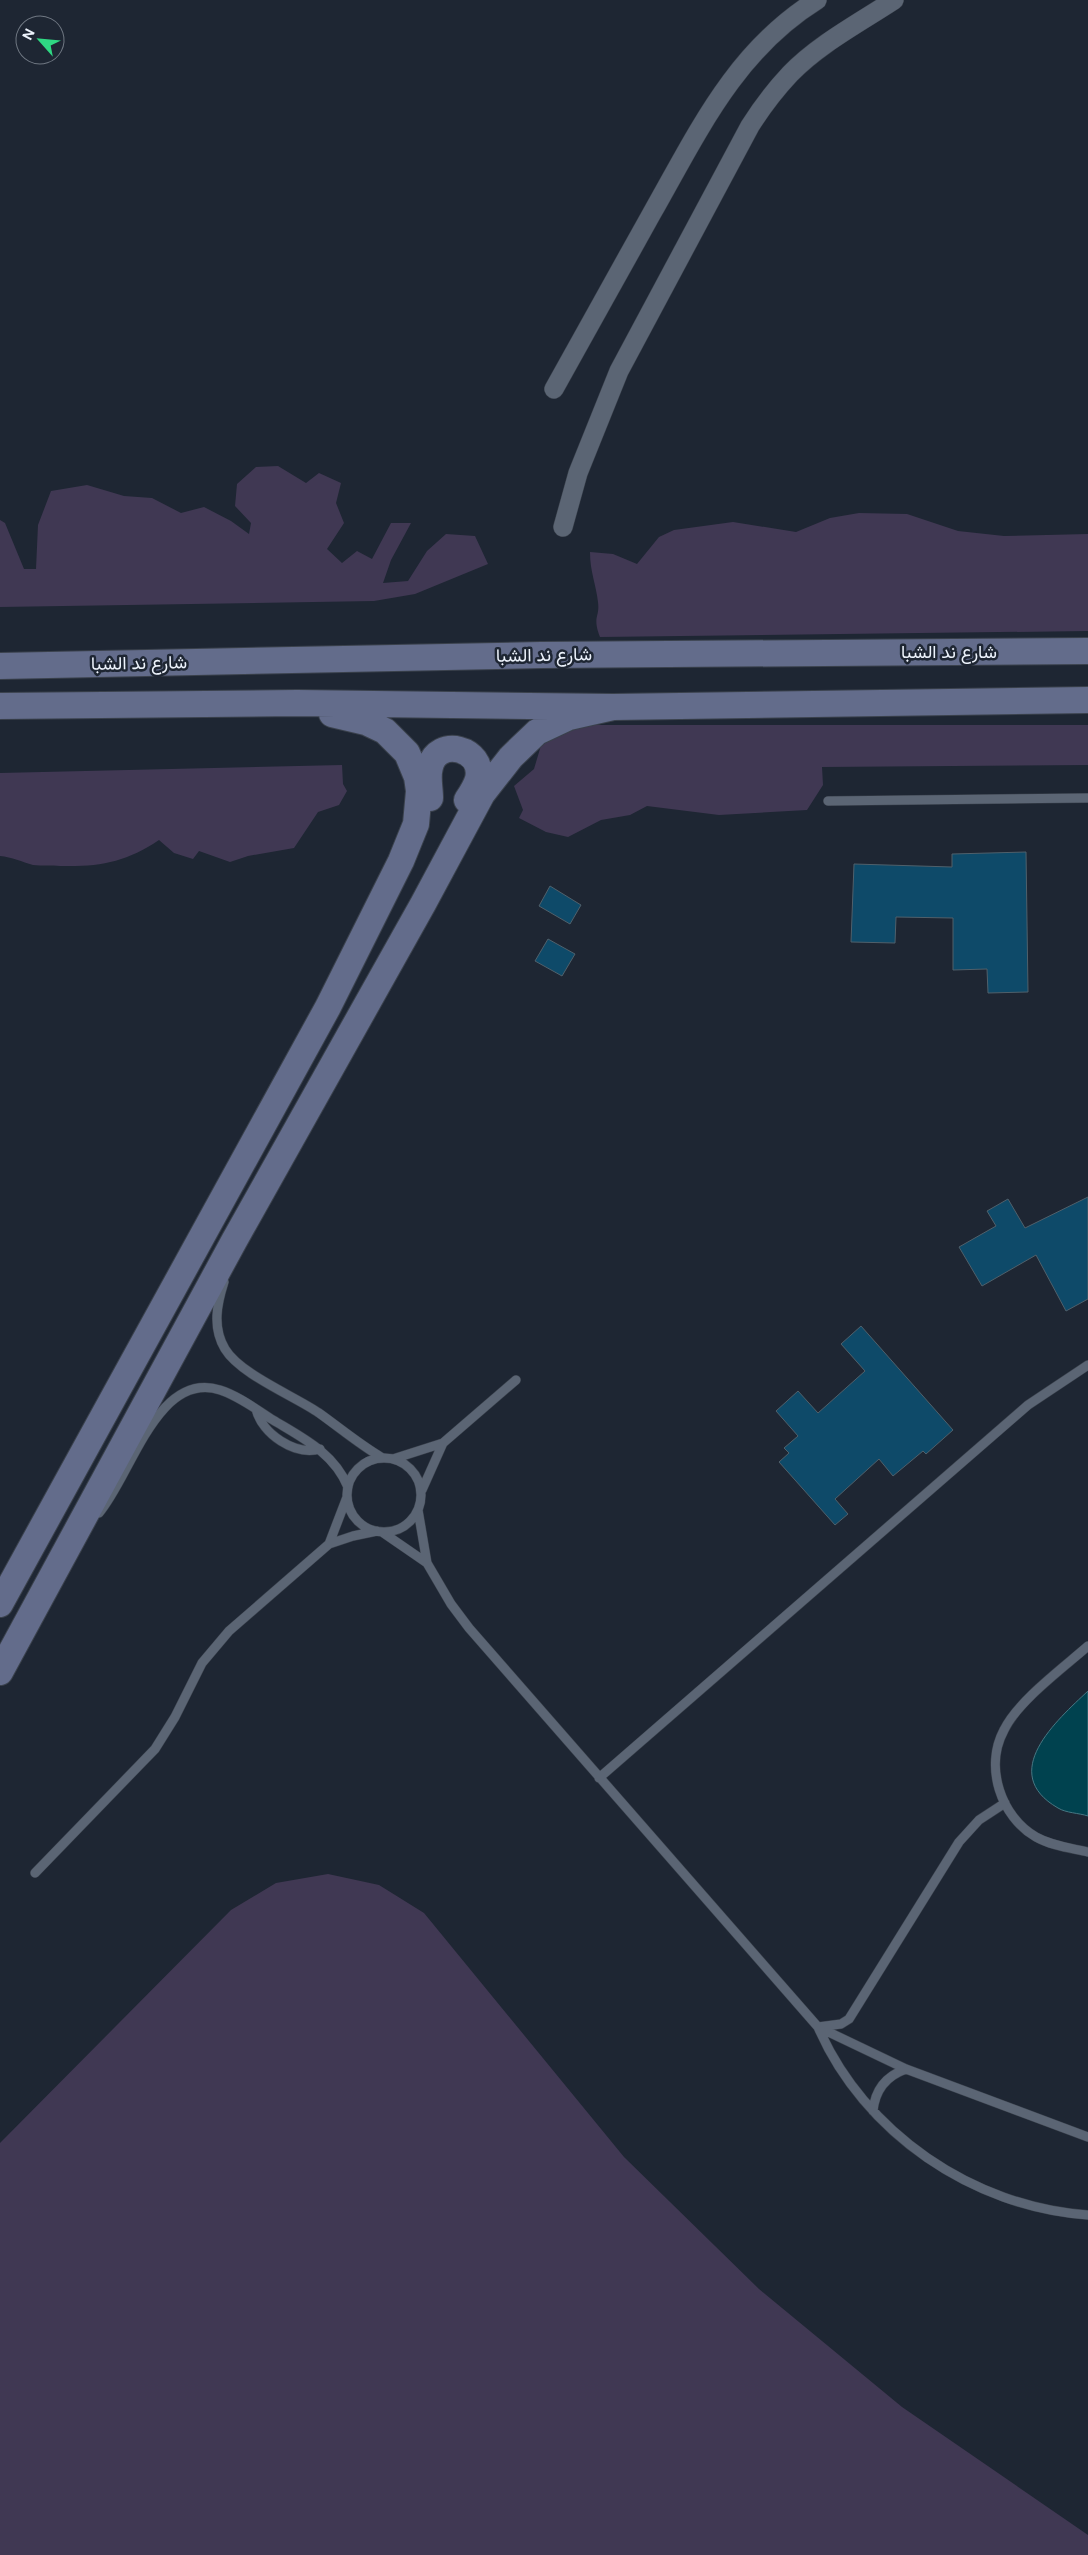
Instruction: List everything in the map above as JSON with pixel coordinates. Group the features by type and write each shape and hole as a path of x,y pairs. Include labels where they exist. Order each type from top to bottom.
{"street":[{"path":"554,389 724,88 762,44 783,24 817,0"},
{"path":"563,527 578,472 619,371 750,126 769,98 792,72 817,51 894,0"},
{"name":"شارع ند الشبا","path":"0,666 541,655 1088,651"},
{"path":"0,706 298,703 613,706 1088,700"},
{"path":"0,1604 328,1007 411,839 420,807 417,777 412,763 400,745 385,731 366,722 298,703"},
{"path":"0,1672 234,1241 423,904 482,794 523,744 552,724 613,706"},
{"path":"390,884 415,854 426,829 430,803 429,768 432,761 444,750 452,748 467,752 478,765 478,781 438,854 423,904"}],"lane":[{"path":"828,800 1088,798"},
{"path":"234,1241 231,1265 218,1300 217,1313 220,1338 225,1349 242,1366 318,1413 381,1458"},
{"path":"599,1778 1028,1405 1088,1365"},
{"path":"329,1544 351,1478 363,1464 381,1458 394,1459 443,1442 516,1380"},
{"path":"78,1530 94,1519 111,1498 156,1418 172,1399 194,1389 219,1389 256,1409 320,1449 336,1465 347,1491 348,1504 356,1519 362,1525 379,1532 427,1563"},
{"path":"443,1442 421,1491 418,1510 427,1563 451,1604 487,1650 818,2027 836,2062 873,2111 913,2148 978,2186 1047,2209 1088,2215"},
{"path":"394,1459 409,1467 415,1474 421,1491"},
{"path":"36,1873 155,1749 175,1717 202,1663 214,1646 329,1544 353,1536 399,1529 414,1517 418,1510"},
{"path":"1088,1646 1018,1710 1004,1729 995,1759 996,1775 1005,1803 1017,1820 1035,1836 1048,1842 1088,1852"},
{"path":"818,2027 841,2024 848,2019 949,1856 979,1820 1005,1803"},
{"path":"818,2027 906,2069 1088,2137"},
{"path":"873,2111 874,2101 882,2084 890,2077 906,2069"}],"shaded area":[{"path":"278,466 306,483 319,473 341,483 336,503 344,523 327,549 342,563 357,551 372,559 391,523 411,523 391,560 383,583 408,581 427,551 446,534 475,536 488,564 415,594 374,601 0,607 0,520 5,523 24,569 36,569 38,525 51,491 87,485 124,496 152,498 181,513 204,507 231,521 249,534 251,523 235,506 237,484 256,467"},
{"path":"859,513 907,514 958,531 1004,536 1088,534 1088,631 600,637 596,621 598,602 590,552 613,554 637,564 659,537 674,530 733,522 796,532 830,518"},
{"path":"593,725 1088,725 1088,765 822,767 823,785 807,810 719,815 647,806 630,815 601,820 568,837 546,832 519,818 523,810 514,786 534,769 542,742 554,732"},
{"path":"342,765 343,784 347,791 339,805 318,812 294,848 248,856 230,862 199,851 193,859 174,853 159,840 124,858 100,864 33,865 0,856 0,773"},
{"path":"328,1874 379,1885 424,1913 624,2157 759,2289 902,2407 1088,2535 1088,2555 0,2555 0,2143 231,1910 276,1883"}],"water":[{"path":"1088,1691 1088,1816 1061,1810 1041,1794 1033,1779 1033,1763 1038,1747 1049,1732"}],"building":[{"path":"1026,852 1028,992 988,993 987,969 953,970 953,918 896,917 895,943 851,942 854,864 952,867 952,854"},
{"path":"550,886 581,905 570,924 539,906"},
{"path":"548,939 575,954 562,976 535,961"},
{"path":"1088,1197 1088,1299 1066,1311 1036,1255 982,1286 959,1247 996,1226 987,1211 1008,1199 1025,1228"},
{"path":"861,1326 953,1430 926,1454 923,1451 893,1476 879,1459 835,1499 848,1514 835,1525 779,1462 789,1453 784,1448 798,1436 776,1411 798,1391 818,1413 865,1371 841,1344"}]}
